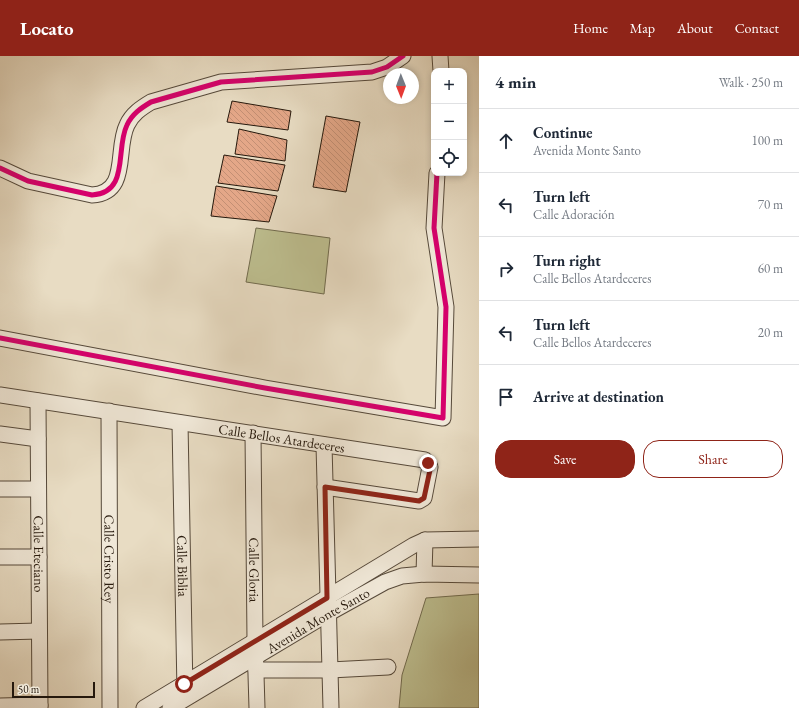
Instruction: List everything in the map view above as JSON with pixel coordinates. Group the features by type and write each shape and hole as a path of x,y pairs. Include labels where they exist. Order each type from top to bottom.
{"street":[{"path":"0,168 28,181 92,195 102,194 112,188 117,178 123,135 127,125 133,115 151,102 221,82 372,72 387,67 403,56"},
{"path":"440,56 441,68"},
{"path":"0,338 266,388 443,418 446,306 434,228 437,176"},
{"name":"Calle Bellos Atardeceres","path":"0,395 425,460 430,468 424,498 419,501 325,487"},
{"name":"Calle Eteciano","path":"38,401 40,707"},
{"name":"Calle Cristo Rey","path":"109,411 110,708"},
{"name":"Calle Biblia","path":"180,423 185,703"},
{"name":"Calle Gloria","path":"253,433 257,708"},
{"path":"0,434 38,439"},
{"path":"324,445 331,708"},
{"path":"0,489 38,489"},
{"name":"Avenida Monte Santo","path":"170,708 185,703 256,663 328,605 414,544 425,540 479,539"},
{"path":"424,574 425,540"},
{"path":"0,557 39,557"},
{"name":"Avenida Monte Santo","path":"144,708 255,641 328,605 385,582 402,576 424,574 479,575"},
{"path":"0,632 39,631"},
{"path":"256,663 330,670 388,667"},
{"path":"0,706 40,707"}],"green space":[{"path":"256,228 330,238 324,294 246,282"},
{"path":"479,594 479,708 399,708 402,675 426,598"}],"building":[{"path":"232,101 291,111 288,130 227,122"},
{"path":"326,116 360,122 346,192 313,187"},
{"path":"239,129 287,140 285,161 235,154"},
{"path":"224,155 285,165 278,191 218,183"},
{"path":"216,186 277,196 269,222 211,216"}],"cycle path":[{"path":"0,168 28,181 92,195 104,192 112,187 117,178 124,135 129,121 134,114 151,102 221,82 372,72 387,67 403,56"},
{"path":"0,338 265,388 443,418 446,307 434,228 437,176"}],"route":[{"path":"184,684 327,598 325,487 419,501 424,498 430,470 428,463"}]}
